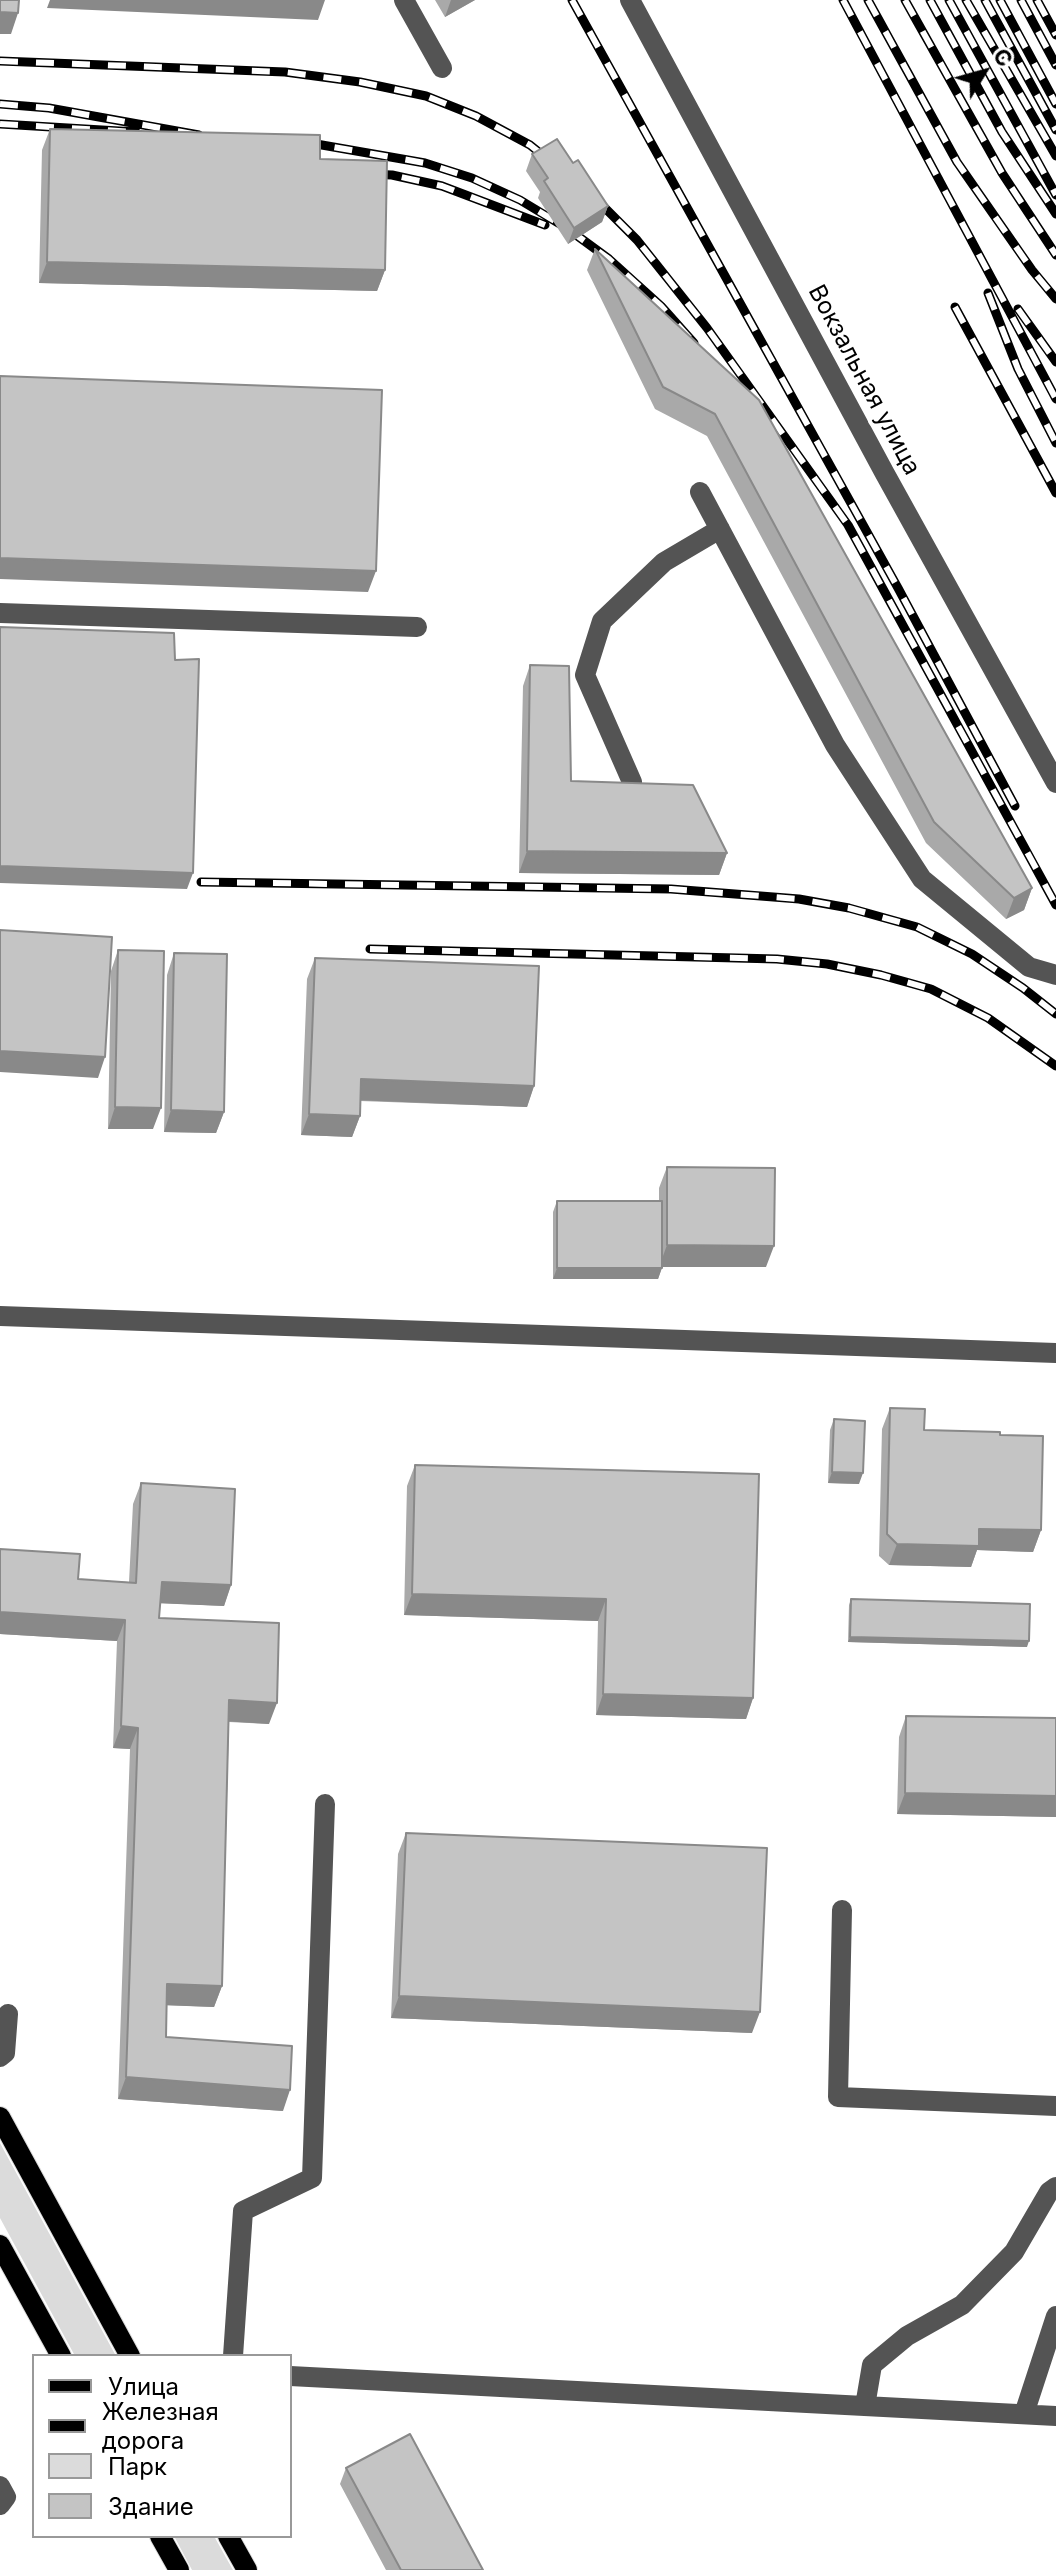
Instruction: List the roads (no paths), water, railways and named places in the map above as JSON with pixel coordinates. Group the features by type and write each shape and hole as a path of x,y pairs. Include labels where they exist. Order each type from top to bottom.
{"main road":[{"path":"0,2117 129,2354"},
{"path":"0,2245 60,2354"},
{"path":"161,2538 179,2570"},
{"path":"229,2538 247,2570"}],"street":[{"path":"404,0 442,68"},
{"name":"Вокзальная улица","path":"630,0 884,472 1056,783"},
{"path":"700,492 835,745 922,879 1029,967 1056,975"},
{"path":"632,782 585,675 602,621 664,562 720,529"},
{"path":"0,613 417,627"},
{"path":"0,1316 1056,1353"},
{"path":"233,2354 243,2211 312,2178 325,1804"},
{"path":"842,1910 838,2097 1056,2106"},
{"path":"0,2057 5,2053 8,2014"},
{"path":"865,2406 872,2365 907,2336 962,2305 1014,2252 1049,2192 1056,2187"},
{"path":"1024,2414 1056,2316"},
{"path":"292,2376 1056,2416"},
{"path":"0,2486 6,2497 0,2505"}],"railway":[{"path":"572,0 898,588 1015,806"},
{"path":"843,0 1056,399"},
{"path":"868,0 957,162 1032,270 1056,299"},
{"path":"905,0 1002,173 1056,255"},
{"path":"930,0 1002,132 1056,214"},
{"path":"949,0 1056,195"},
{"path":"966,0 1056,156"},
{"path":"985,0 1056,130"},
{"path":"1000,0 1056,104"},
{"path":"1021,0 1056,65"},
{"path":"1037,0 1056,35"},
{"path":"0,61 285,72 360,82 426,96 476,116 530,145 555,165"},
{"path":"0,104 49,108 199,135"},
{"path":"0,124 136,132"},
{"path":"299,141 425,163 472,178 520,200 609,259 661,306 694,343"},
{"path":"366,174 392,175 442,186 545,225"},
{"path":"592,195 637,240 707,328 848,525 1056,905"},
{"path":"988,293 1018,369 1056,443"},
{"path":"955,307 1056,493"},
{"path":"1018,309 1056,362"},
{"path":"201,882 671,889 799,899 849,908 917,927 972,954 1056,1014"},
{"path":"370,949 777,959 827,964 931,989 988,1018 1056,1066"}]}
